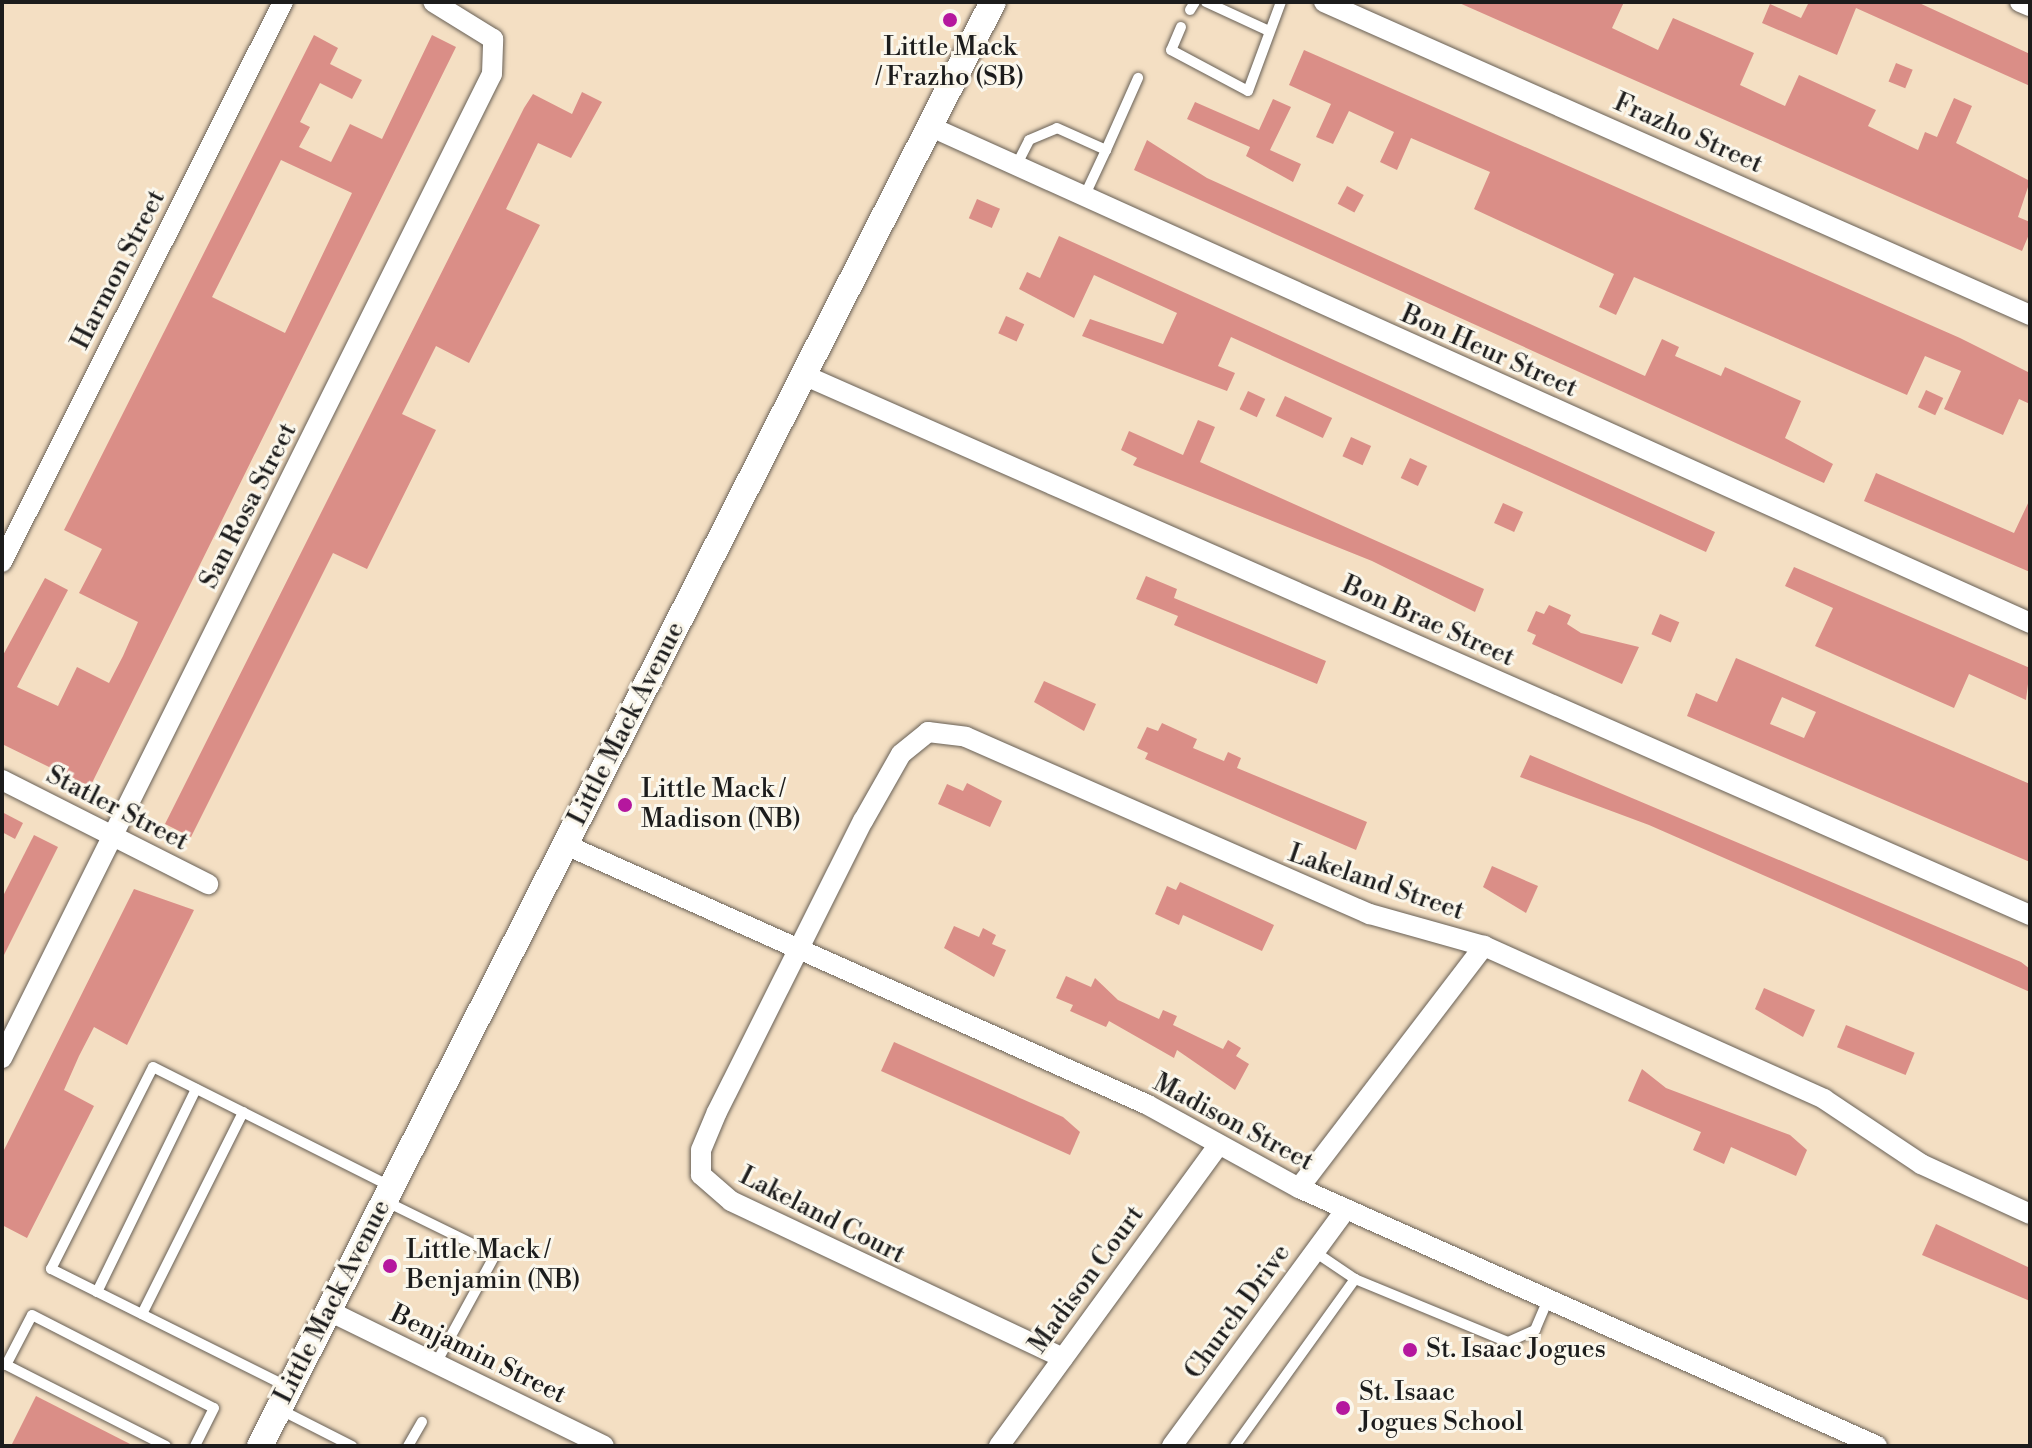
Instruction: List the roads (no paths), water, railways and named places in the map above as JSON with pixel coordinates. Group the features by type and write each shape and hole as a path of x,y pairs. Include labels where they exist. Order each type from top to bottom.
{"main road":[{"name":"Little Mack Avenue","path":"260,1446 806,376 993,2"}],"street":[{"name":"Harmon Street","path":"2,562 283,2"},
{"name":"San Rosa Street","path":"2,1058 496,65 485,30 433,2"},
{"name":"Frazho Street","path":"1324,2 2030,315"},
{"path":"2020,2 2030,6"},
{"name":"Bon Heur Street","path":"929,126 1083,199 2030,623"},
{"name":"Bon Brae Street","path":"806,376 2030,915"},
{"name":"Lakeland Street","path":"797,951 901,754 928,732 946,731 1261,870 1370,914 1484,946 1824,1099 1921,1164 2030,1214"},
{"name":"Statler Street","path":"2,780 208,884"},
{"name":"Madison Street","path":"566,845 797,951 1148,1105 1299,1188 1877,1446"},
{"path":"1299,1188 1484,946"},
{"name":"Lakeland Court","path":"797,951 701,1150 701,1175 731,1201 1063,1358"},
{"name":"Madison Court","path":"999,1446 1218,1146"},
{"name":"Church Drive","path":"1172,1446 1346,1209"},
{"name":"Benjamin Street","path":"329,1311 604,1446"}],"lane":[{"path":"1206,2 1269,31"},
{"path":"1181,27 1171,50 1248,91 1281,2"},
{"path":"1083,199 1138,78"},
{"path":"1015,168 1029,140 1057,128 1106,150"},
{"path":"352,1446 284,1398 142,1314 51,1269 153,1067 243,1112 495,1255 436,1363"},
{"path":"97,1292 196,1089"},
{"path":"142,1314 243,1112"},
{"path":"1315,1252 1355,1279 1508,1342 1535,1330 1548,1300"},
{"path":"1235,1446 1355,1279"},
{"path":"166,1446 4,1369 32,1315 214,1408 195,1446"},
{"path":"408,1446 422,1422"}],"place":[{"name":"Little Mack / Frazho (SB)","path":"950,20"},
{"name":"Little Mack / Madison (NB)","path":"625,805"},
{"name":"Little Mack / Benjamin (NB)","path":"390,1266"},
{"name":"St. Isaac Jogues","path":"1410,1350"},
{"name":"St. Isaac Jogues School","path":"1343,1408"}]}
